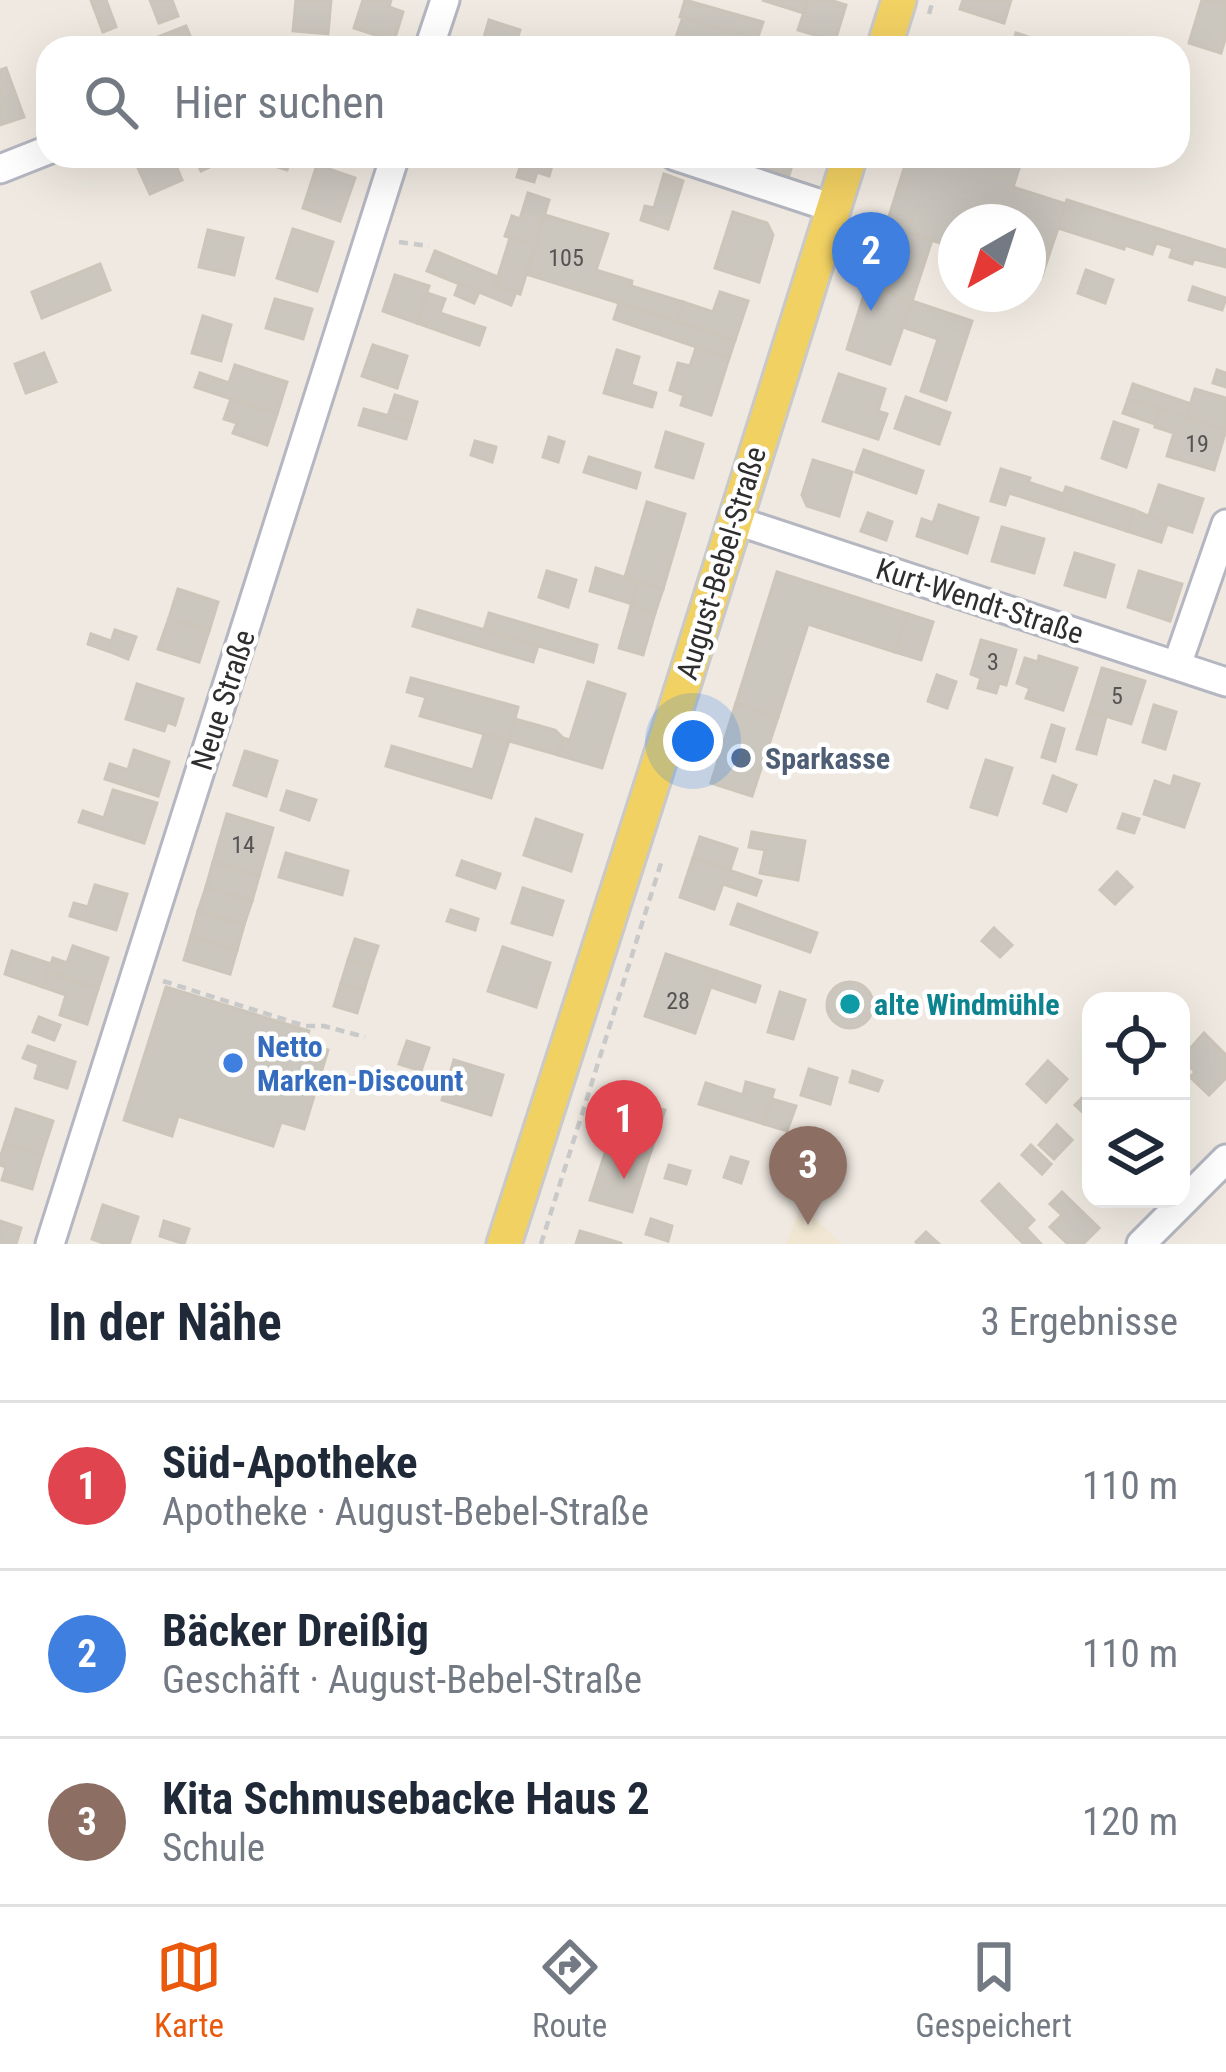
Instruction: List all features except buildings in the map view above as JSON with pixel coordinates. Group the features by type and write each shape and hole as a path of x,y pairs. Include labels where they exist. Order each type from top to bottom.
{"main road":[{"path":"888,36 899,0"},
{"name":"August-Bebel-Straße","path":"504,1244 846,168"}],"street":[{"path":"433,36 445,0"},
{"path":"0,169 36,155"},
{"name":"Neue Straße","path":"50,1244 391,168"},
{"path":"711,168 833,208"},
{"name":"Kurt-Wendt-Straße","path":"734,520 1226,682"},
{"path":"1177,665 1226,524"},
{"path":"1141,1244 1226,1159"}],"path":[{"path":"399,242 429,246"},
{"path":"541,1244 668,842"},
{"path":"137,973 305,1026 365,1037"}],"shaded area":[{"path":"802,1205 841,1244 786,1244"}],"place":[{"name":"Bäcker Dreißig","path":"871,311"},
{"name":"Sparkasse","path":"741,758"},
{"name":"alte Windmühle","path":"850,1004"},
{"name":"Netto Marken-Discount","path":"233,1063"},
{"name":"Süd-Apotheke","path":"624,1179"},
{"name":"Kita Schmusebacke Haus 2","path":"808,1225"}]}
